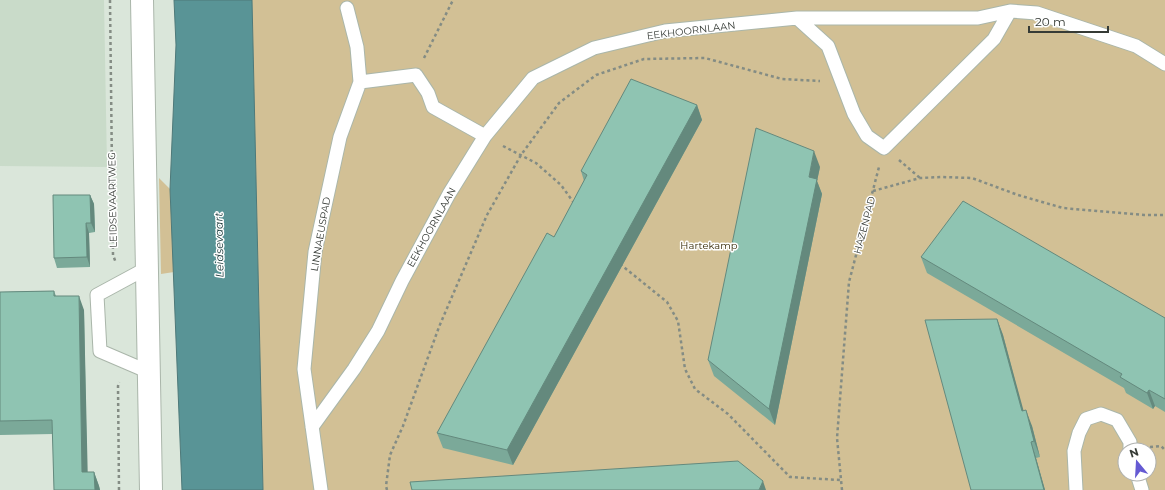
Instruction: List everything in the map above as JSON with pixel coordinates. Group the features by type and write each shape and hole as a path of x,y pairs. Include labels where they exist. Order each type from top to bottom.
{"street":[{"path":"142,0 151,490"}],"lane":[{"name":"LINNAEUSPAD","path":"321,490 304,368 314,252 340,137 360,82 357,47 348,8"},
{"path":"798,18 828,46 854,114 867,136 884,148 994,39 1010,11"},
{"name":"EEKHOORNLAAN","path":"312,427 354,369 378,332 402,281 449,194 485,136 533,78 594,48 665,32 798,18 978,18 1010,11 1037,13 1136,46 1165,64"},
{"path":"360,82 416,75 428,93 433,107 485,136"},
{"path":"147,268 97,295 100,351 149,372"},
{"path":"1076,490 1074,451 1079,433 1086,419 1101,414 1117,420 1130,442"}],"path":[{"name":"LEIDSEVAARTWEG","path":"110,0 113,255 123,280"},
{"path":"416,75 454,0"},
{"path":"387,490 386,486 390,455 403,426 439,327 487,215 521,155 559,103 596,75 644,58 706,58 782,79 842,82"},
{"path":"485,136 536,163 561,185 574,204"},
{"path":"884,148 920,178"},
{"name":"HAZENPAD","path":"842,490 837,438 849,282 884,148"},
{"path":"873,191 920,178 972,178 1018,195 1063,208 1144,215 1165,215"},
{"path":"615,260 667,302 678,321 685,369 695,389 728,414 790,477 840,480"},
{"path":"119,490 118,386 126,363"}],"shaded area":[{"path":"0,0 104,0 107,167 0,166"}],"green space":[{"name":"Hartekamp","path":"252,0 1165,0 1165,490 263,490"},
{"path":"159,178 170,189 174,272 161,274"}],"water":[{"name":"Leidsevaart","path":"174,0 252,0 263,490 182,490 170,189 176,45"}],"building":[{"path":"631,79 697,105 507,450 437,433 547,233 554,237 587,175 581,171"},
{"path":"756,128 814,151 809,177 817,179 769,409 708,360"},
{"path":"53,195 90,195 91,223 86,223 87,257 54,258"},
{"path":"963,201 1165,318 1165,399 1149,390 1147,393 1120,377 1122,374 921,257"},
{"path":"54,291 54,296 79,296 82,472 94,472 95,490 54,490 52,420 0,421 0,292"},
{"path":"997,319 1022,411 1026,410 1034,441 1031,442 1044,490 971,490 925,320"},
{"path":"738,461 763,481 759,490 412,490 410,482"}]}
